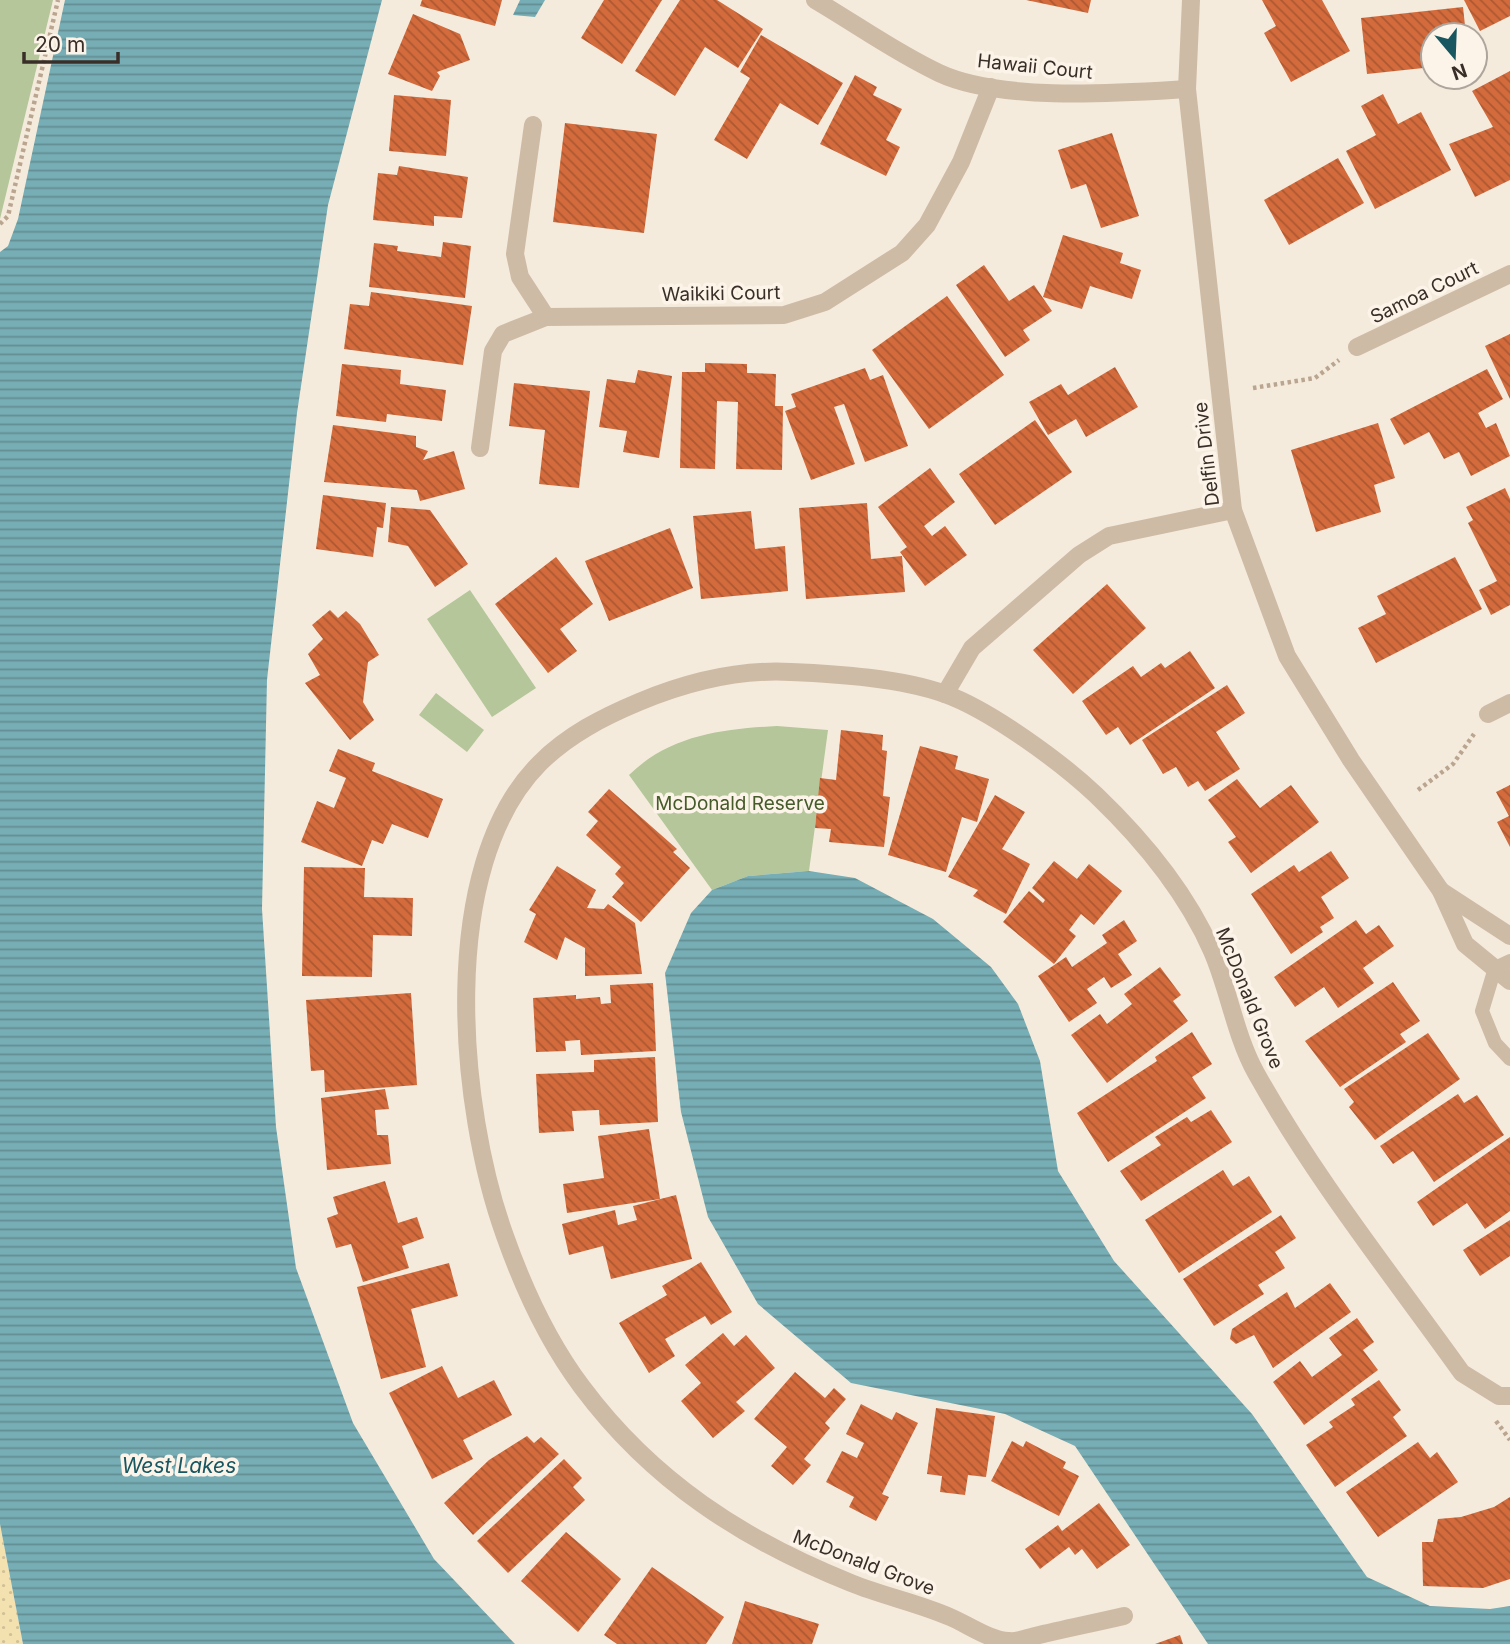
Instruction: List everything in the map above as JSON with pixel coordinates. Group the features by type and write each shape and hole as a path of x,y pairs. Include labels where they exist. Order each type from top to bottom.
{"street":[{"name":"Hawaii Court","path":"815,0 941,74 991,87 1087,95 1187,89"},
{"name":"Delfin Drive","path":"1191,0 1187,89 1233,510 1287,656 1351,760 1441,891 1465,944 1502,965 1510,981"},
{"name":"Waikiki Court","path":"480,448 493,351 503,334 546,317 784,315 825,302 902,254 927,225 961,162 991,87"},
{"path":"533,125 515,254 520,277 546,317"},
{"name":"Samoa Court","path":"1357,348 1510,274"},
{"path":"945,694 972,648 1079,555 1109,536 1233,510"},
{"name":"McDonald Grove","path":"1124,1616 1006,1642 944,1614 871,1591 786,1557 712,1514 637,1452 579,1384 537,1310 504,1235 482,1153 468,1054 467,953 476,886 503,814 539,764 594,721 671,689 756,670 855,675 945,694 1022,736 1092,791 1153,856 1212,951 1250,1062 1290,1134 1462,1373 1499,1396 1510,1396"},
{"path":"1488,714 1510,703"},
{"name":"Delfin Drive","path":"1441,891 1510,936"}],"lane":[{"path":"1502,965 1482,1011 1495,1043 1510,1059"}],"path":[{"path":"0,224 8,216 58,0"},
{"path":"1253,388 1315,378 1357,348"},
{"path":"1418,790 1453,764 1488,714"}],"sand":[{"path":"0,1524 23,1644 0,1644"}],"green space":[{"path":"0,0 53,0 0,219"},
{"path":"470,590 536,688 492,717 427,619"},
{"path":"436,693 484,730 467,752 419,715"},
{"name":"McDonald Reserve","path":"777,726 828,730 809,871 748,876 712,890 629,775 662,751 679,743 717,732"}],"water":[{"name":"West Lakes","path":"65,0 382,0 328,205 297,413 267,680 262,909 276,1127 296,1268 353,1423 434,1559 515,1644 23,1644 0,1524 0,252 8,246 18,219"},
{"path":"520,0 545,0 535,17 513,15"},
{"path":"809,871 855,878 933,919 991,967 1018,1004 1040,1061 1058,1171 1114,1261 1252,1414 1367,1577 1430,1606 1490,1609 1510,1606 1510,1644 1208,1644 1075,1446 1005,1414 851,1383 758,1304 708,1217 681,1112 665,973 691,913 712,890 748,876"}],"building":[{"path":"422,0 502,0 495,26 420,6"},
{"path":"604,0 662,0 622,64 581,38"},
{"path":"680,0 717,0 763,29 738,68 705,47 675,96 635,71"},
{"path":"1026,0 1091,0 1088,13"},
{"path":"1262,0 1322,0 1350,51 1291,82 1264,33 1276,26"},
{"path":"1464,0 1510,0 1510,16 1489,26 1489,21 1475,21"},
{"path":"1463,7 1464,21 1419,21 1419,68 1367,74 1361,18"},
{"path":"413,14 460,34 470,60 437,72 440,76 432,91 388,74"},
{"path":"761,35 843,83 818,125 780,103 747,159 714,140 750,78 740,72"},
{"path":"1510,71 1510,180 1475,197 1449,144 1493,127 1472,91 1489,91 1489,82"},
{"path":"855,75 877,87 873,95 902,109 886,140 900,147 886,176 820,144"},
{"path":"1383,94 1398,124 1421,112 1451,170 1375,209 1346,151 1376,135 1361,106"},
{"path":"394,95 451,100 446,156 389,151"},
{"path":"565,123 657,134 644,233 553,222"},
{"path":"1112,133 1139,216 1101,228 1086,184 1071,189 1058,150"},
{"path":"1338,158 1364,203 1289,245 1264,200"},
{"path":"399,166 468,177 462,218 434,216 434,226 373,220 378,173 397,175"},
{"path":"1063,235 1123,253 1120,263 1141,270 1132,299 1090,286 1082,309 1043,297"},
{"path":"443,242 471,246 465,298 369,287 374,243 398,246 397,251 441,257"},
{"path":"984,265 1009,301 1034,285 1052,311 1023,330 1030,340 1005,357 956,285"},
{"path":"371,292 472,306 463,365 344,349 350,304 369,306"},
{"path":"947,296 1004,375 929,429 872,350"},
{"path":"1510,334 1510,399 1485,346"},
{"path":"705,363 747,364 747,373 776,374 775,406 783,406 782,470 736,469 738,402 717,401 715,469 680,468 682,372 705,372"},
{"path":"342,364 401,370 400,384 446,390 442,421 387,414 386,422 336,416"},
{"path":"1115,367 1138,407 1086,437 1076,419 1048,435 1029,402 1061,384 1068,395"},
{"path":"865,368 870,380 883,375 908,446 865,462 844,404 834,407 855,464 811,480 785,411 796,407 791,394"},
{"path":"1487,369 1503,399 1478,413 1486,428 1496,423 1510,456 1471,476 1459,452 1444,459 1429,432 1404,445 1390,419"},
{"path":"638,370 672,376 659,458 623,452 627,431 599,427 607,379 635,383"},
{"path":"514,383 590,391 579,488 539,484 545,430 509,426"},
{"path":"1035,420 1072,472 995,525 959,474"},
{"path":"1378,423 1395,478 1374,485 1381,512 1316,532 1291,450"},
{"path":"333,425 416,436 416,447 428,451 423,460 454,451 465,489 420,501 417,490 324,482"},
{"path":"930,468 955,502 924,526 932,536 945,526 967,555 925,586 900,552 907,547 878,507"},
{"path":"1505,488 1510,499 1510,605 1491,615 1479,590 1497,581 1468,523 1473,520 1466,507"},
{"path":"323,495 386,503 383,528 377,527 373,557 316,549"},
{"path":"867,503 871,559 902,556 905,592 806,599 799,508"},
{"path":"391,507 430,510 468,564 435,587 408,546 388,542"},
{"path":"751,511 755,549 785,546 788,591 701,599 693,516"},
{"path":"670,528 693,588 609,621 585,561"},
{"path":"556,557 593,604 560,629 577,651 548,673 495,604"},
{"path":"1455,557 1482,609 1376,663 1358,628 1386,614 1377,596"},
{"path":"1107,584 1146,628 1073,694 1033,650"},
{"path":"330,610 338,618 346,611 360,624 379,655 368,662 363,702 374,720 350,740 305,683 320,675 308,654 323,639 312,625"},
{"path":"1190,651 1215,688 1130,745 1118,727 1106,735 1082,701 1133,666 1141,677 1161,663 1165,668"},
{"path":"1227,685 1245,713 1216,732 1240,769 1205,791 1198,781 1188,787 1176,767 1163,774 1142,740"},
{"path":"841,730 883,735 882,750 887,751 883,796 890,797 884,847 829,842 831,829 815,828 820,778 836,780"},
{"path":"920,746 958,756 955,769 989,779 977,822 962,817 946,872 888,855"},
{"path":"338,749 375,763 372,771 443,799 428,838 392,824 383,844 372,840 362,866 301,842 317,801 334,808 346,778 329,771"},
{"path":"1237,779 1260,808 1291,785 1319,822 1251,873 1228,842 1236,837 1208,800"},
{"path":"1510,785 1510,847 1497,822 1509,816 1496,792"},
{"path":"609,789 677,849 673,852 690,868 641,922 612,897 624,883 615,874 621,867 586,835 598,821 588,812"},
{"path":"995,795 1025,812 1002,849 1030,864 1006,914 973,896 978,890 948,877"},
{"path":"1331,851 1349,878 1321,897 1334,918 1320,927 1323,932 1291,954 1251,894 1294,865 1299,872"},
{"path":"1054,861 1077,879 1089,864 1122,891 1094,925 1081,914 1069,930 1076,936 1054,964 1003,922 1029,891 1043,903 1045,900 1032,888"},
{"path":"557,866 596,890 587,908 604,909 608,904 635,923 642,974 585,976 585,948 565,937 557,960 524,942 536,914 529,910"},
{"path":"304,867 365,868 364,897 413,898 412,936 373,935 372,977 302,976"},
{"path":"1124,920 1137,941 1118,954 1132,975 1111,988 1104,977 1087,989 1097,1003 1069,1022 1038,976 1066,957 1072,967 1107,943 1102,935"},
{"path":"1356,920 1366,934 1379,925 1394,946 1363,968 1374,983 1338,1008 1324,987 1295,1007 1274,977"},
{"path":"1160,967 1181,995 1173,1001 1188,1021 1107,1083 1071,1035 1100,1014 1107,1024 1132,1004 1124,994"},
{"path":"1393,982 1420,1021 1400,1034 1406,1042 1340,1087 1305,1041"},
{"path":"653,983 656,1051 581,1055 580,1040 565,1041 566,1051 536,1052 533,998 576,995 576,999 600,997 601,1004 611,1003 610,985"},
{"path":"411,993 417,1085 325,1092 324,1070 311,1071 306,1000"},
{"path":"1192,1032 1212,1064 1192,1077 1206,1098 1108,1162 1077,1113 1157,1061 1155,1057"},
{"path":"1428,1033 1460,1079 1375,1140 1349,1107 1354,1102 1344,1089"},
{"path":"655,1057 658,1122 600,1125 599,1110 572,1111 574,1131 539,1133 536,1074 594,1072 594,1060"},
{"path":"385,1089 389,1109 375,1110 377,1135 388,1135 391,1164 327,1170 321,1098"},
{"path":"1458,1094 1464,1103 1477,1095 1504,1135 1434,1182 1413,1151 1393,1164 1380,1146"},
{"path":"1211,1110 1232,1142 1141,1201 1120,1171 1161,1145 1155,1137 1187,1117 1191,1122"},
{"path":"649,1129 660,1199 567,1213 563,1184 604,1178 598,1136"},
{"path":"1510,1137 1510,1211 1485,1229 1467,1203 1433,1226 1417,1202"},
{"path":"1223,1170 1233,1186 1249,1176 1272,1212 1179,1273 1145,1220"},
{"path":"385,1181 398,1223 417,1217 424,1238 402,1246 409,1268 363,1282 351,1244 336,1248 327,1218 338,1214 333,1197"},
{"path":"676,1195 692,1259 611,1279 603,1246 569,1255 562,1224 615,1210 618,1225 637,1220 633,1206"},
{"path":"1281,1215 1296,1238 1275,1252 1285,1268 1258,1285 1264,1294 1214,1326 1183,1279"},
{"path":"1510,1220 1510,1256 1480,1276 1463,1250"},
{"path":"701,1262 732,1312 711,1325 705,1316 665,1339 675,1356 649,1373 619,1323 667,1295 662,1286"},
{"path":"449,1263 458,1296 411,1309 426,1367 381,1379 357,1287"},
{"path":"1330,1283 1351,1312 1273,1368 1254,1335 1236,1344 1230,1339 1232,1329 1287,1292 1295,1308"},
{"path":"1357,1318 1374,1342 1363,1350 1378,1370 1304,1425 1273,1382 1300,1361 1312,1377 1342,1355 1329,1338"},
{"path":"723,1333 734,1346 746,1335 775,1368 736,1402 745,1411 713,1438 681,1401 701,1383 685,1365"},
{"path":"442,1366 458,1398 494,1380 512,1415 463,1440 473,1459 432,1479 389,1393"},
{"path":"795,1372 825,1398 834,1388 846,1399 825,1423 830,1428 804,1459 811,1465 793,1485 771,1466 787,1447 754,1419"},
{"path":"1379,1380 1401,1410 1393,1417 1407,1436 1335,1487 1306,1445 1333,1427 1329,1422 1355,1405 1351,1399"},
{"path":"861,1404 892,1420 896,1412 918,1423 882,1494 889,1497 876,1521 849,1507 854,1497 826,1482 842,1451 857,1458 864,1443 846,1434"},
{"path":"936,1408 995,1416 986,1477 968,1475 965,1495 940,1492 942,1476 927,1474"},
{"path":"527,1436 534,1443 541,1437 559,1454 473,1535 444,1503 489,1460"},
{"path":"1012,1441 1023,1447 1026,1441 1066,1462 1063,1468 1079,1476 1059,1516 991,1481"},
{"path":"1418,1442 1430,1458 1437,1452 1458,1482 1378,1537 1346,1492"},
{"path":"564,1459 582,1478 573,1487 585,1500 508,1573 477,1541"},
{"path":"1510,1497 1510,1579 1483,1588 1423,1586 1422,1542 1433,1542 1438,1519 1461,1517 1494,1507"},
{"path":"1099,1503 1130,1545 1097,1569 1082,1549 1075,1555 1069,1547 1040,1569 1025,1549 1058,1525 1062,1531"},
{"path":"566,1532 621,1579 578,1632 521,1581"},
{"path":"652,1567 724,1617 706,1644 617,1644 604,1635"},
{"path":"745,1601 819,1624 812,1644 732,1644"},
{"path":"1180,1635 1183,1644 1155,1644"}]}
